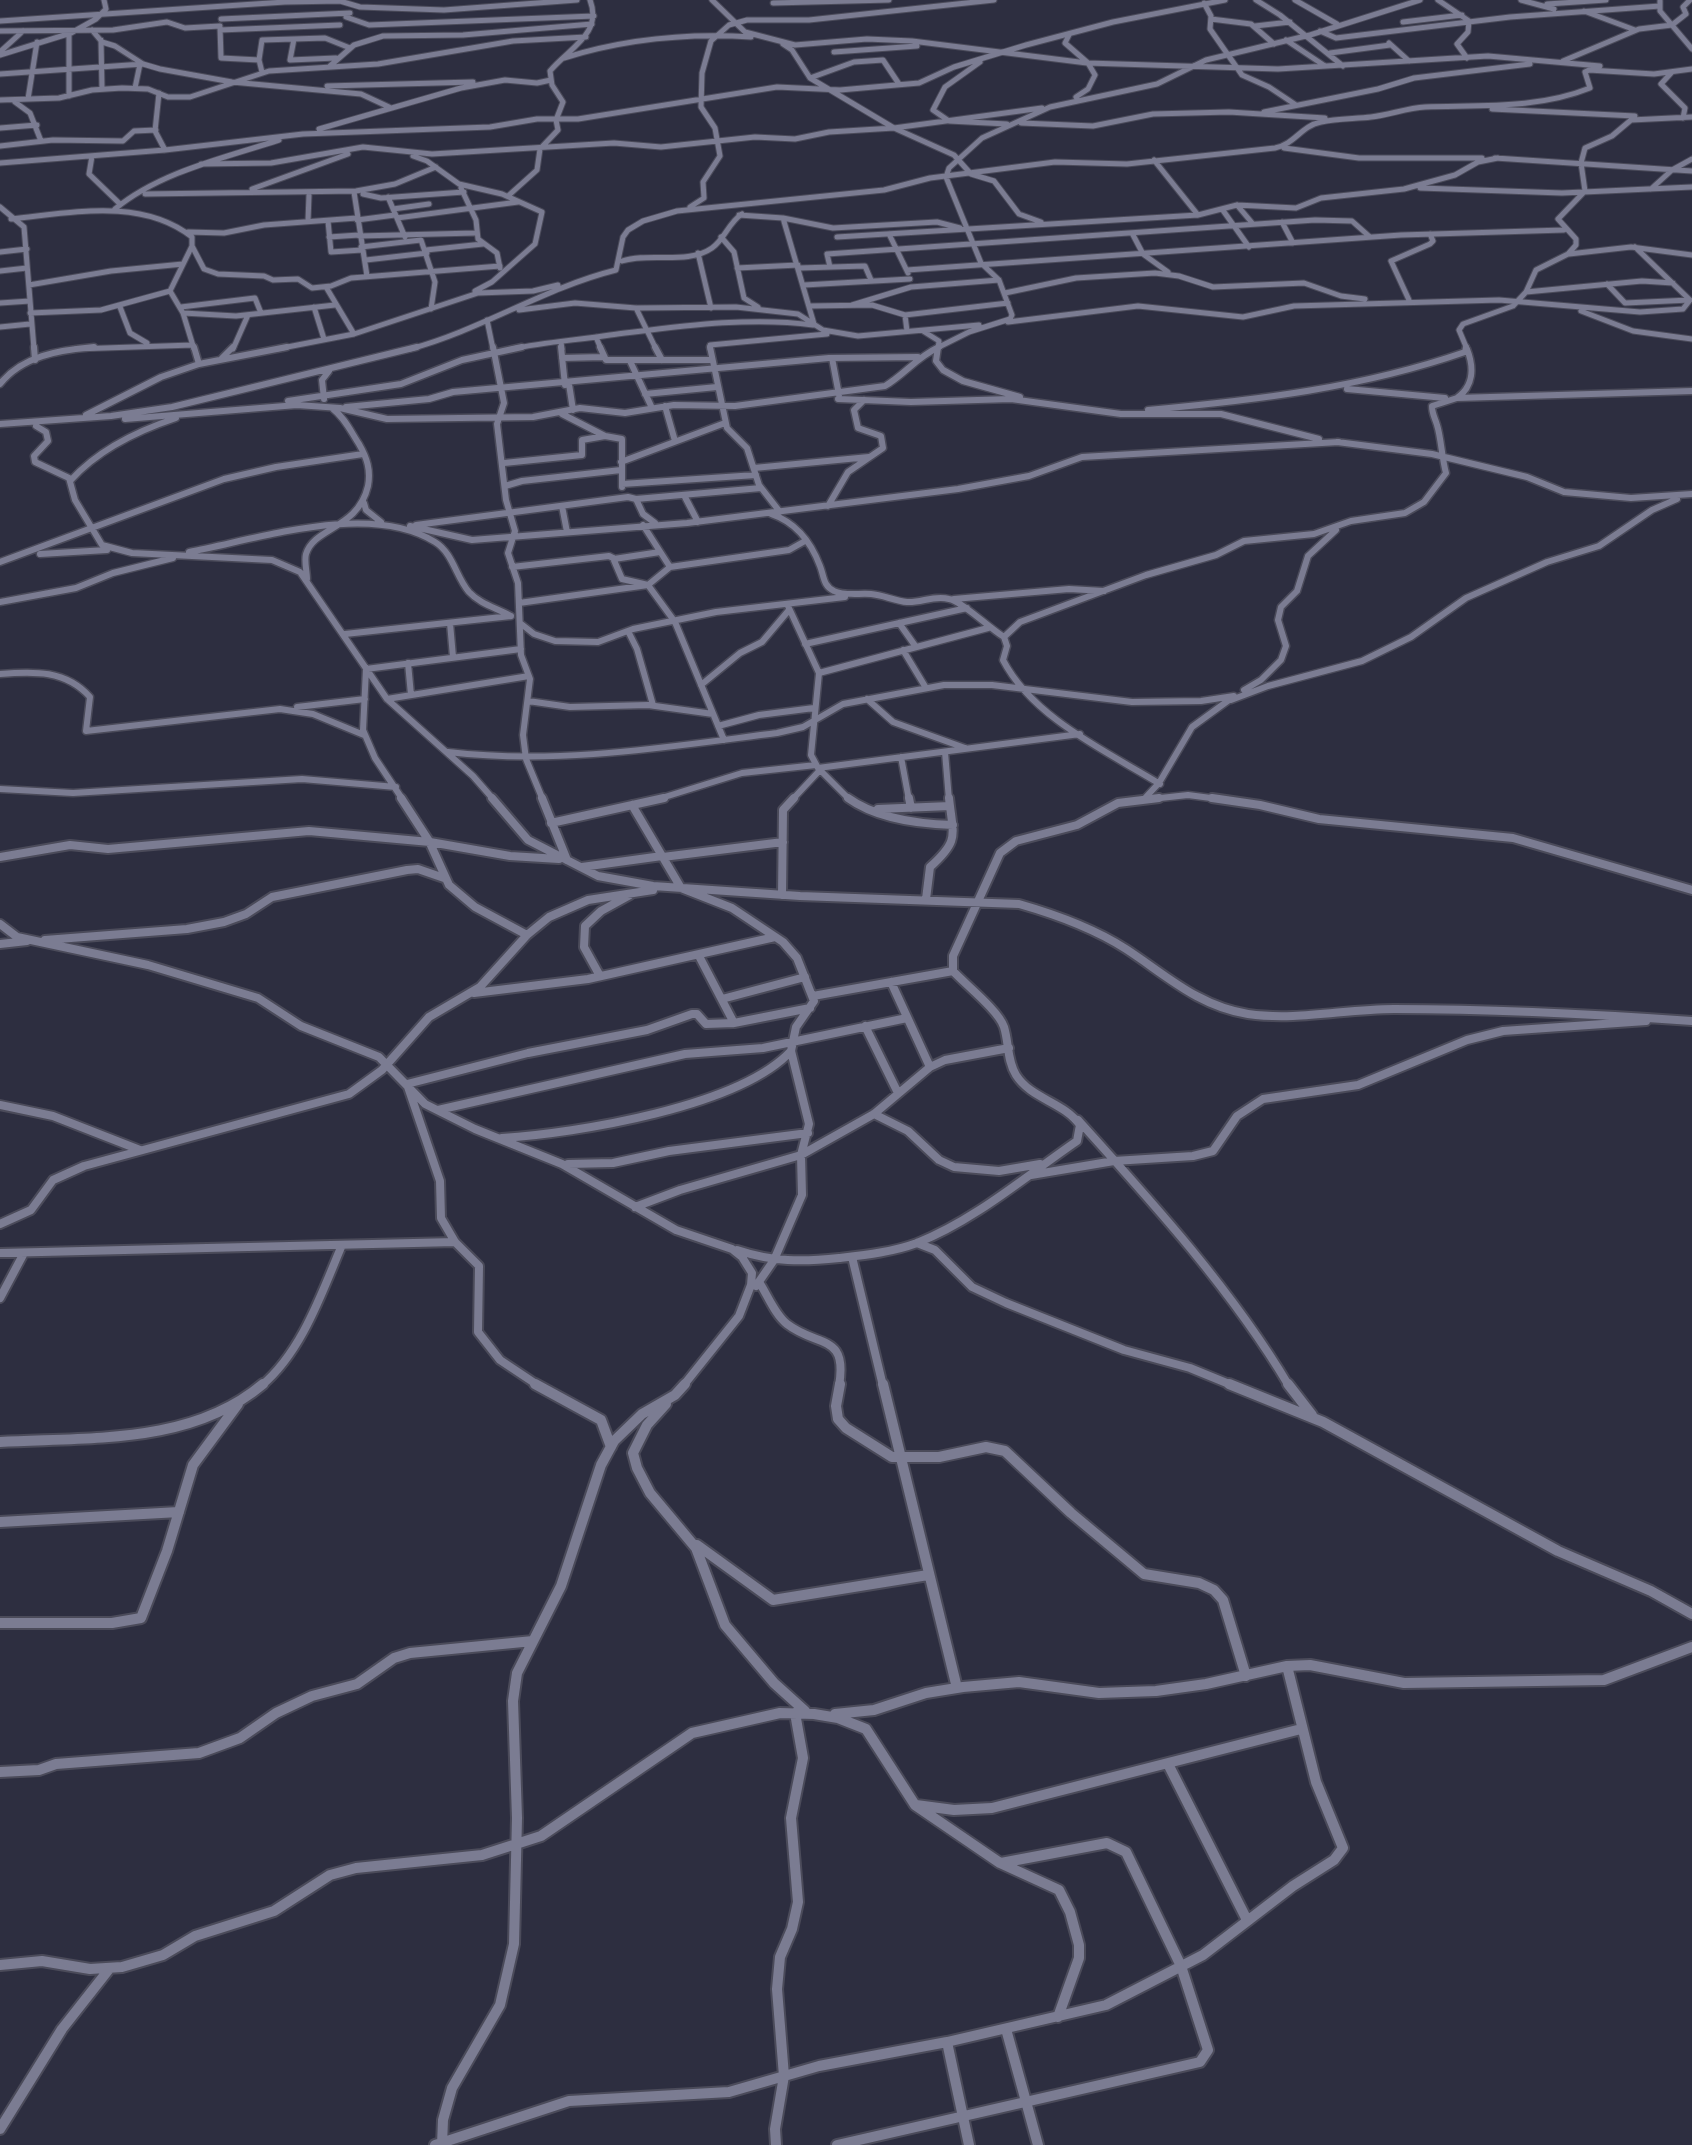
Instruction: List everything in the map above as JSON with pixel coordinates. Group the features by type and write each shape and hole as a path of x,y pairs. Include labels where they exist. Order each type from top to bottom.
{"street":[{"path":"0,53 77,30 102,14 106,9 104,0"},
{"path":"161,0 161,10"},
{"path":"0,21 252,2 340,0 355,6 444,10 577,0"},
{"path":"336,13 340,0"},
{"path":"508,196 537,170 540,149 556,132 556,120 563,102 551,80 552,67 586,37 594,16 590,0"},
{"path":"712,0 745,32 792,50 810,78 894,128 947,151 971,174 994,181 1019,214 1049,224"},
{"path":"780,21 772,1 889,0 891,10"},
{"path":"677,211 704,198 703,182 720,156 715,128 701,107 700,63 717,36 736,23 856,15 994,0"},
{"path":"0,163 165,150 303,134 490,127 537,119 610,115 777,87 830,90 926,81 954,67 1073,33 1204,2 1225,0"},
{"path":"1256,0 1290,22 1343,66"},
{"path":"1295,0 1337,24"},
{"path":"201,164 271,163 363,147 401,152 460,153 614,143 661,147 755,137 795,139 829,132 949,121 1050,107 1157,84 1228,54 1307,35 1420,0"},
{"path":"1438,0 1469,21 1470,28 1457,44 1467,58"},
{"path":"1521,0 1534,5 1581,11 1636,30"},
{"path":"1534,5 1606,0"},
{"path":"1256,113 1414,78 1571,59 1636,30 1672,25 1686,14 1684,4 1690,0"},
{"path":"847,1 856,15"},
{"path":"1204,2 1211,19 1210,29 1248,79 1326,118"},
{"path":"1320,31 1336,38 1469,21 1660,3 1672,25 1692,49"},
{"path":"220,4 221,58 259,60"},
{"path":"325,38 324,35 340,25 355,6"},
{"path":"178,24 185,8"},
{"path":"1385,10 1411,28"},
{"path":"0,31 125,29 167,22 185,28 336,13 369,25 594,16"},
{"path":"1403,22 1462,15"},
{"path":"0,53 39,18"},
{"path":"1211,19 1255,26 1290,22"},
{"path":"1682,19 1692,19"},
{"path":"330,66 336,58 361,42 397,36 460,35 558,23 592,24"},
{"path":"220,25 340,25"},
{"path":"1255,26 1274,44"},
{"path":"92,30 101,40 102,89"},
{"path":"1376,32 1409,61"},
{"path":"69,33 69,96"},
{"path":"1069,102 1094,84 1094,69 1065,43 1065,38 1073,33"},
{"path":"564,58 599,48 649,40 717,36 803,45 867,39 940,44 1087,63 1237,68 1327,67 1504,57 1589,64 1635,74 1692,69"},
{"path":"0,100 135,88 190,97 262,72 393,62 516,41 586,37"},
{"path":"262,72 259,60 262,40 325,38 350,48"},
{"path":"294,39 291,60 336,58"},
{"path":"0,41 11,40"},
{"path":"101,40 142,64"},
{"path":"1286,40 1327,67"},
{"path":"28,99 37,42"},
{"path":"831,43 839,69"},
{"path":"834,52 940,44"},
{"path":"1330,53 1390,45"},
{"path":"986,58 945,87 933,110 949,121 1084,126 1161,113 1256,113 1342,120"},
{"path":"810,78 854,62 884,61 899,84"},
{"path":"135,88 142,64"},
{"path":"0,74 142,64 232,82 361,94 389,107"},
{"path":"1476,108 1579,95 1590,88 1585,72 1608,69"},
{"path":"1673,72 1661,84 1685,108 1682,118"},
{"path":"302,88 505,80 537,83 551,80"},
{"path":"118,207 137,194 201,164 389,107 505,80"},
{"path":"159,93 155,111 156,130 158,142 165,150"},
{"path":"11,100 24,106 37,125 41,141"},
{"path":"340,408 501,388 832,358 918,357 973,330 1005,323 1012,315 1005,293 999,280 983,266 975,244 965,229 946,177 949,168 982,138 1050,107"},
{"path":"466,296 491,291 533,291 616,270 622,261 621,242 634,226 650,217 677,211 884,190 946,177 1055,162 1119,164 1182,160 1275,148 1294,142 1301,130 1309,125 1422,107 1692,117"},
{"path":"1568,254 1577,242 1558,219 1585,191 1586,181 1581,163 1585,148 1612,136 1624,123 1646,117"},
{"path":"0,128 37,125"},
{"path":"0,146 53,140 123,141 132,132 156,130"},
{"path":"53,140 56,158"},
{"path":"247,191 363,147"},
{"path":"1275,148 1351,158 1498,158 1692,171"},
{"path":"401,152 436,167 459,184 472,209 475,233 483,244 497,253 500,269"},
{"path":"92,156 89,174 118,207"},
{"path":"1404,189 1455,175 1478,162 1498,158"},
{"path":"1650,189 1672,170 1692,159"},
{"path":"1154,160 1202,228"},
{"path":"137,194 247,191 309,195 354,192 382,188 436,167"},
{"path":"58,423 77,419 161,377 199,364 354,334 466,296 492,282 500,269 535,244 539,236 541,209 508,196 459,184"},
{"path":"837,237 1195,215 1237,205 1296,208 1332,196 1404,189 1585,191 1692,187"},
{"path":"354,192 388,197 464,192"},
{"path":"354,192 367,276"},
{"path":"308,221 309,195"},
{"path":"425,195 434,213"},
{"path":"388,197 407,241"},
{"path":"187,232 224,233 308,221 434,213 519,202"},
{"path":"622,261 698,253 712,248 729,222 764,203"},
{"path":"395,214 429,204"},
{"path":"1237,205 1253,224"},
{"path":"0,207 24,227 35,360"},
{"path":"11,219 118,207 174,223 187,232 192,237 192,246 199,262 211,273 261,275 273,280 298,279 307,287 326,287 367,276 500,269"},
{"path":"1222,209 1249,247"},
{"path":"739,215 783,218 833,228 937,222 965,229"},
{"path":"783,218 816,325"},
{"path":"830,267 827,254 1282,222 1346,220 1358,224 1370,237"},
{"path":"328,221 331,252 421,240 437,288 431,309"},
{"path":"1282,222 1293,243"},
{"path":"833,228 843,253"},
{"path":"907,270 1370,237 1564,230"},
{"path":"329,237 475,233"},
{"path":"1132,233 1143,254 1172,275 1209,287 1304,283 1352,298 1424,302"},
{"path":"889,234 907,270 911,287"},
{"path":"1409,300 1391,262 1430,244 1433,241 1430,234"},
{"path":"721,237 732,248 744,298 764,310"},
{"path":"366,260 483,244"},
{"path":"30,313 75,314 120,307 170,291 192,246"},
{"path":"1004,637 1020,622 1146,575 1216,555 1244,541 1314,534 1343,524 1415,509 1446,473 1432,406 1464,395 1470,383 1472,368 1459,334 1463,324 1505,310 1520,300 1539,267 1568,254 1607,247 1635,247 1692,255"},
{"path":"1635,247 1690,300"},
{"path":"0,252 27,249"},
{"path":"853,252 857,266"},
{"path":"698,253 711,308"},
{"path":"29,285 72,281 111,271 183,264"},
{"path":"737,268 865,266 871,280"},
{"path":"0,271 27,268"},
{"path":"1005,293 1076,278 1172,275"},
{"path":"804,285 910,279"},
{"path":"852,305 911,287 999,280"},
{"path":"1526,292 1642,281 1675,283"},
{"path":"0,427 172,407 329,370 417,347 567,284"},
{"path":"1607,284 1625,303 1690,300"},
{"path":"326,287 328,298 354,334"},
{"path":"170,291 182,310 199,364"},
{"path":"182,310 255,298 261,313"},
{"path":"780,512 761,488 747,448 725,423 710,345 832,333 858,336 1005,323 1138,306 1243,317 1294,306 1520,300 1574,308 1659,313 1683,309 1690,300"},
{"path":"0,303 30,301"},
{"path":"504,313 575,303 636,308 764,310 798,314 832,333"},
{"path":"905,315 1008,303"},
{"path":"182,310 248,315 335,305"},
{"path":"810,306 852,305 898,310 905,315 909,327 907,331"},
{"path":"120,307 130,333 136,339 156,346"},
{"path":"314,307 324,339"},
{"path":"969,307 980,325"},
{"path":"636,308 644,330 662,360"},
{"path":"1574,308 1633,331 1692,339"},
{"path":"218,360 232,350 248,315"},
{"path":"487,320 504,403 497,417 509,513 515,531 508,553 518,583 517,618 529,676 523,735 526,759 565,860"},
{"path":"0,427 275,406 401,384 462,360 494,353 644,330 775,320 816,325"},
{"path":"0,327 30,324"},
{"path":"731,325 737,341"},
{"path":"918,330 936,337 940,345 936,357 939,366 955,378 1030,400"},
{"path":"596,337 603,357"},
{"path":"561,342 573,410"},
{"path":"0,384 11,370 35,360 98,345 193,345"},
{"path":"1131,414 1275,399 1337,388 1438,362 1467,349"},
{"path":"275,406 340,408 387,419 497,417 573,410 625,413 665,406 722,406 839,395 893,382 918,357"},
{"path":"562,358 711,360"},
{"path":"832,358 839,395"},
{"path":"630,361 652,408"},
{"path":"307,580 306,554 313,543 364,503 370,476 370,464 341,415 323,397 322,380 329,370"},
{"path":"675,372 680,390"},
{"path":"645,394 717,387"},
{"path":"1337,388 1457,398 1692,391"},
{"path":"798,400 1030,400 1131,414 1232,415 1310,438 1441,456 1480,468 1527,477 1564,492 1643,498 1692,494"},
{"path":"828,506 848,472 883,448 881,436 858,428 854,410 864,400"},
{"path":"665,406 675,441"},
{"path":"561,413 605,436 622,439 622,497"},
{"path":"71,480 80,469 127,437 188,414"},
{"path":"505,486 621,466 646,449 704,434 725,423"},
{"path":"36,426 46,432 48,441 34,456 35,462 71,480"},
{"path":"504,463 582,455 585,453 582,440 605,436"},
{"path":"410,526 472,540 698,522 1014,479 1075,458 1339,442"},
{"path":"13,558 127,512 239,475 283,465 363,454"},
{"path":"622,484 873,456"},
{"path":"71,480 75,500 102,545 118,551"},
{"path":"168,554 339,524 410,526 622,497 685,497 761,488"},
{"path":"1226,701 1268,686 1362,661 1411,637 1466,598 1537,565 1599,546 1662,504 1692,494"},
{"path":"685,497 698,522"},
{"path":"636,499 643,514 656,524"},
{"path":"364,503 374,518 387,525"},
{"path":"562,506 567,532"},
{"path":"769,513 792,523 819,563 825,584 836,593 852,595"},
{"path":"1144,798 1160,784 1190,729 1210,711 1261,680 1281,660 1286,646 1278,620 1281,607 1297,591 1308,556 1343,524"},
{"path":"643,525 670,567"},
{"path":"401,526 438,543 458,570 469,592 517,618 542,637 568,643 604,641 628,631 725,611 788,608 852,595 874,594 907,602 936,597 953,599 1064,589 1106,591"},
{"path":"519,603 648,585 670,567 789,550 805,541"},
{"path":"0,560 57,551 118,551 272,560 292,567 307,580 387,699 448,752 528,840 613,880 782,895 1019,904 1040,910 1123,947 1198,999 1248,1014 1317,1016 1390,1009 1692,1021"},
{"path":"614,559 660,552"},
{"path":"0,602 76,588 113,573 186,555"},
{"path":"512,567 609,556 614,559 622,579 648,585 675,622 724,740"},
{"path":"953,599 1004,637 1007,641 1004,667 1023,689 1080,734 1160,784"},
{"path":"788,608 819,673 811,755 818,768 850,800 869,810 919,824 953,825"},
{"path":"701,685 740,653 762,642 788,608"},
{"path":"805,644 967,608"},
{"path":"345,634 517,618"},
{"path":"450,623 453,657"},
{"path":"899,623 916,647"},
{"path":"819,673 988,627"},
{"path":"628,631 637,649 653,705"},
{"path":"366,669 521,649"},
{"path":"903,650 926,688"},
{"path":"408,663 411,695"},
{"path":"366,669 361,716 364,735 375,758 430,842 444,878 465,899 527,935"},
{"path":"0,674 25,671 53,674 78,682 90,697 86,731 365,699"},
{"path":"387,699 529,676"},
{"path":"448,752 495,759 526,759 724,740 794,730 836,706 867,699 926,688 975,684 1132,702 1191,702 1234,696"},
{"path":"867,699 893,722 968,749"},
{"path":"528,701 557,709 608,704 653,705 713,714"},
{"path":"718,726 759,715 814,708"},
{"path":"280,709 313,714 364,735"},
{"path":"551,823 696,789 742,773 818,768 1080,734"},
{"path":"926,899 926,872 952,847 953,825 945,752"},
{"path":"901,757 911,808"},
{"path":"782,895 783,810 818,768"},
{"path":"0,789 39,794 78,793 317,779 356,780 396,787"},
{"path":"1318,1420 1300,1404 1274,1358 1207,1276 1181,1237 1072,1113 1029,1088 1017,1077 1003,1023 953,971 953,956 1000,853 1009,845 1077,825 1109,806 1144,798 1199,796 1327,820 1513,838 1692,890"},
{"path":"632,805 677,888"},
{"path":"869,810 950,806"},
{"path":"0,857 70,845 108,849 309,831 430,842 510,856 565,860"},
{"path":"581,867 783,842"},
{"path":"0,944 187,929 246,914 272,897 407,870 418,869 444,878"},
{"path":"0,1224 31,1210 53,1180 84,1166 339,1098 363,1085 429,1017 491,977 527,935 549,917 575,904 636,892 677,888 732,908 775,937 797,958 814,1001 800,1019 791,1051 808,1115 808,1133 801,1155 802,1195 774,1260 747,1294"},
{"path":"600,976 581,945 587,923 605,908 636,892"},
{"path":"0,924 17,937 148,965 258,998 301,1026 387,1063 425,1104 562,1164 676,1230 774,1260 798,1263 852,1257 917,1243 969,1215 1077,1141 1080,1125 1072,1113"},
{"path":"469,994 536,988 699,956 775,937"},
{"path":"699,956 734,1023"},
{"path":"813,996 953,971"},
{"path":"722,999 805,977"},
{"path":"891,982 930,1067"},
{"path":"407,1084 528,1053 647,1030 692,1014 697,1014 706,1024 734,1023 810,1008"},
{"path":"437,1110 685,1054 763,1048 907,1018"},
{"path":"1026,1176 1114,1161 1193,1156 1213,1151 1235,1118 1253,1103 1270,1096 1318,1093 1356,1085 1427,1054 1482,1035 1508,1030 1597,1027 1661,1019"},
{"path":"865,1026 898,1093"},
{"path":"635,1207 680,1190 801,1155 874,1114 930,1067 945,1060 1009,1048"},
{"path":"499,1138 534,1136 658,1115 751,1080 780,1063 791,1051"},
{"path":"407,1084 440,1181 441,1218 455,1242 479,1266 478,1332 488,1346 523,1378 601,1420 611,1447"},
{"path":"0,1105 53,1116 141,1151"},
{"path":"874,1114 908,1131 939,1160 954,1167 999,1171 1048,1162"},
{"path":"562,1164 600,1167 659,1153 752,1144 808,1133"},
{"path":"0,1253 455,1242"},
{"path":"917,1243 935,1250 972,1287 1124,1350 1190,1368 1318,1420 1558,1551 1651,1591 1692,1614"},
{"path":"0,1623 112,1623 141,1618 193,1465 240,1402 269,1379 288,1351 342,1245"},
{"path":"732,1249 742,1257 752,1273 739,1316 713,1352 647,1425 633,1453 645,1488 699,1553 721,1620 732,1638 758,1662 793,1704 814,1714 838,1718 866,1729 915,1805 1000,1863 1059,1890 1070,1912 1079,1945 1079,1958 1058,2017"},
{"path":"0,1298 24,1253"},
{"path":"852,1257 957,1688"},
{"path":"759,1282 785,1323 835,1348 843,1363 836,1406 838,1419 846,1428 880,1451 899,1457 939,1457 986,1447 1005,1451 1071,1513 1144,1574 1199,1583 1214,1590 1223,1600 1246,1676"},
{"path":"675,1395 642,1414 611,1447 601,1465 561,1586 517,1673 513,1701 515,1931 509,1977 500,2005 452,2088 440,2144 569,2101 729,2092 784,2076 1058,2017 1106,2005 1203,1955 1247,1920 1334,1860 1343,1848 1326,1815 1301,1729 1287,1666"},
{"path":"0,1442 150,1433 171,1429 240,1402"},
{"path":"0,1522 179,1512"},
{"path":"692,1543 773,1600 928,1575"},
{"path":"0,1772 199,1753 240,1738 276,1713 312,1696 357,1684 394,1658 410,1653 533,1641"},
{"path":"0,1965 42,1961 90,1969 110,1968 163,1955 195,1936 274,1911 330,1875 356,1868 482,1855 516,1845 541,1836 573,1817 625,1776 692,1733 716,1725 795,1713 841,1715 874,1710 926,1693 957,1688 1019,1682 1112,1693 1168,1689 1287,1666 1310,1665 1404,1683 1604,1680 1692,1647"},
{"path":"776,2145 775,2129 784,2076 777,1989 780,1957 792,1929 798,1902 791,1818 803,1758 795,1713"},
{"path":"915,1805 954,1810 992,1808 1301,1729"},
{"path":"1168,1764 1247,1920"},
{"path":"837,2145 1200,2062 1205,2058 1208,2050 1181,1966 1126,1852 1117,1845 1107,1843 1000,1863"},
{"path":"0,2129 62,2029 110,1968"},
{"path":"1006,2029 1038,2145"},
{"path":"947,2042 969,2145"}]}
